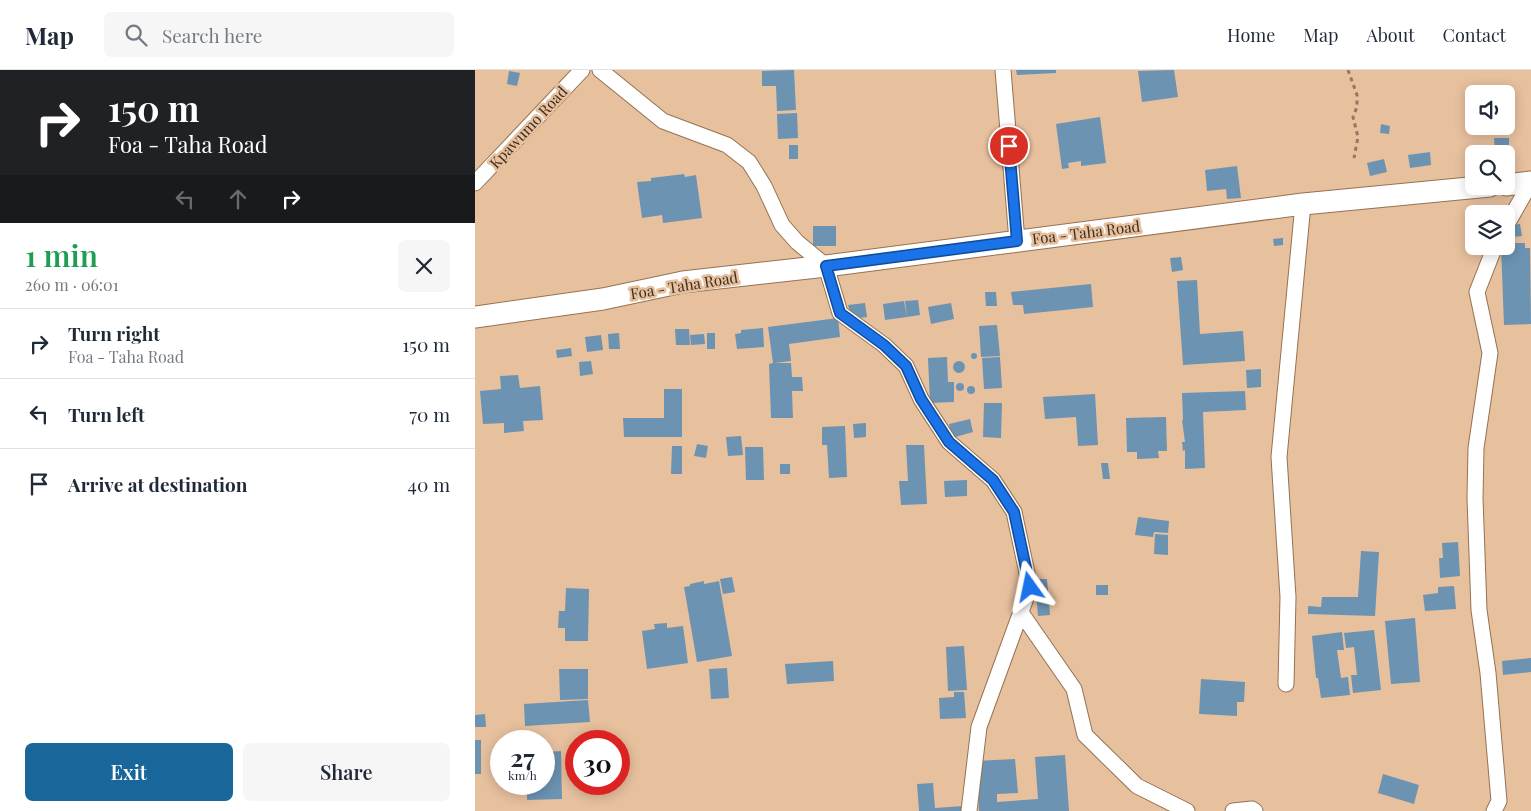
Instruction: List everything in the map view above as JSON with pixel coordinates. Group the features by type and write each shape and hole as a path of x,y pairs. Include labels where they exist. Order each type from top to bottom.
{"street":[{"name":"Kpawumo Road","path":"475,183 582,70"},
{"path":"601,70 663,121 727,145 749,162 764,186 782,225 797,242 826,266 840,313 884,345 906,366 921,399 949,442 993,480 1014,512 1030,587 979,727 969,811"},
{"path":"1003,70 1017,241"},
{"path":"1515,184 1531,182"},
{"path":"1515,210 1531,182"},
{"name":"Foa - Taha Road","path":"475,317 603,299 683,282 826,266 1303,204 1465,188"},
{"path":"1286,684 1288,597 1279,457 1303,204"},
{"path":"1491,255 1477,292 1490,353 1476,448 1475,498 1479,610 1488,673 1494,767 1499,801 1494,811"},
{"path":"1021,614 1074,689 1085,735 1137,786 1187,811"},
{"path":"1233,811 1252,809 1255,811"}],"path":[{"path":"1349,70 1357,95 1357,107 1353,117 1358,137 1354,158"}],"building":[{"path":"794,70 796,110 777,111 776,86 762,86 762,71"},
{"path":"1016,70 1056,70 1056,73 1017,75"},
{"path":"1174,70 1178,97 1142,102 1138,71"},
{"path":"509,71 520,73 517,86 507,84"},
{"path":"797,113 798,138 778,139 777,114"},
{"path":"1100,117 1106,163 1081,166 1081,161 1068,163 1069,168 1062,169 1056,124"},
{"path":"1381,124 1390,126 1389,134 1380,133"},
{"path":"1494,138 1509,138 1509,145 1494,145"},
{"path":"789,145 798,145 798,159 789,159"},
{"path":"1430,152 1431,165 1410,168 1408,155"},
{"path":"1384,159 1387,172 1370,176 1367,163"},
{"path":"1237,166 1241,198 1227,199 1226,189 1207,191 1205,170"},
{"path":"684,174 685,177 696,175 702,218 663,223 662,215 642,218 637,182 651,181 651,178"},
{"path":"1520,224 1522,236 1515,237 1515,225"},
{"path":"813,226 836,226 836,246 813,246"},
{"path":"1283,238 1283,245 1274,246 1273,239"},
{"path":"1515,243 1525,243 1525,248 1530,248 1531,324 1504,325 1501,255 1515,255"},
{"path":"1181,257 1183,270 1172,272 1170,258"},
{"path":"1197,280 1200,334 1243,331 1245,361 1183,365 1177,281"},
{"path":"1091,284 1093,307 1024,314 1023,305 1013,305 1011,292"},
{"path":"985,292 996,292 997,306 986,306"},
{"path":"918,300 920,315 907,317 905,301"},
{"path":"904,301 907,317 885,320 883,304"},
{"path":"865,303 867,317 852,319 848,305"},
{"path":"951,303 954,319 931,324 928,307"},
{"path":"838,318 840,337 789,344 791,361 775,363 791,363 792,377 802,377 803,391 792,391 793,418 771,418 769,364 773,363 768,327"},
{"path":"997,325 1000,356 981,357 979,326"},
{"path":"763,328 764,347 737,349 735,334 741,333 741,330"},
{"path":"675,329 689,329 690,345 676,345"},
{"path":"619,333 620,349 609,349 608,334"},
{"path":"707,333 715,333 715,349 707,349"},
{"path":"704,334 705,344 691,345 690,335"},
{"path":"601,335 603,350 587,352 585,337"},
{"path":"571,348 572,356 557,358 556,350"},
{"path":"974,353 977,356 974,359 971,356"},
{"path":"947,357 948,382 954,382 954,402 930,403 928,358"},
{"path":"1000,357 1002,388 984,389 982,358"},
{"path":"591,361 593,374 580,376 579,362"},
{"path":"959,361 965,367 959,373 953,367"},
{"path":"1261,369 1261,387 1247,388 1246,370"},
{"path":"518,375 520,388 540,386 543,420 523,421 524,431 504,433 504,423 483,424 480,391 501,389 500,376"},
{"path":"960,383 964,387 960,391 956,387"},
{"path":"971,386 975,390 971,394 967,390"},
{"path":"664,389 682,389 682,437 624,437 623,418 664,418"},
{"path":"1245,391 1246,410 1203,412 1205,468 1185,469 1185,450 1183,451 1182,442 1185,442 1182,420 1182,393"},
{"path":"1095,394 1098,445 1078,446 1076,417 1045,419 1043,397"},
{"path":"984,403 1002,403 1001,438 983,437"},
{"path":"1166,417 1167,451 1158,451 1159,458 1137,459 1137,452 1127,452 1126,418"},
{"path":"970,419 973,432 952,438 949,424"},
{"path":"866,423 866,437 854,438 853,424"},
{"path":"845,426 847,477 829,478 827,445 822,445 822,427"},
{"path":"741,436 743,455 728,456 726,437"},
{"path":"697,444 708,446 706,458 694,456"},
{"path":"906,445 924,445 927,504 901,505 899,481 908,481"},
{"path":"672,446 682,446 682,474 671,474"},
{"path":"745,447 763,447 764,480 746,480"},
{"path":"1101,463 1108,463 1110,479 1103,479"},
{"path":"780,464 790,464 790,474 780,474"},
{"path":"967,480 967,496 945,497 944,481"},
{"path":"1138,517 1169,521 1168,533 1154,532 1153,537 1135,535"},
{"path":"1155,534 1168,535 1168,555 1154,554"},
{"path":"1458,542 1460,576 1440,578 1439,558 1443,558 1442,543"},
{"path":"1361,551 1379,552 1375,616 1308,614 1308,606 1321,607 1322,597 1358,597"},
{"path":"732,577 735,592 723,594 720,579"},
{"path":"1035,579 1047,579 1050,615 1038,616"},
{"path":"704,581 704,584 719,581 732,656 697,662 684,587"},
{"path":"1096,585 1108,585 1108,595 1096,595"},
{"path":"1454,586 1456,609 1425,611 1423,595 1438,593 1438,587"},
{"path":"566,588 589,589 588,641 565,641 565,628 558,628 559,611 565,611"},
{"path":"1415,618 1420,682 1391,684 1385,621"},
{"path":"667,623 667,628 683,626 688,663 647,669 642,631 655,629 654,624"},
{"path":"1374,630 1381,690 1353,693 1351,675 1357,675 1354,647 1346,648 1344,633"},
{"path":"1342,632 1344,650 1337,650 1341,678 1348,677 1350,695 1321,698 1318,678 1316,678 1312,636"},
{"path":"964,646 967,690 948,691 946,647"},
{"path":"1531,658 1531,672 1503,675 1502,661"},
{"path":"833,661 834,681 787,684 785,664"},
{"path":"727,668 729,698 711,699 709,669"},
{"path":"559,669 588,669 588,699 560,700"},
{"path":"1201,679 1245,682 1244,702 1237,702 1237,716 1199,714"},
{"path":"954,692 964,692 966,718 940,719 939,698 954,697"},
{"path":"588,700 590,722 525,726 524,704"},
{"path":"485,714 486,727 475,727 475,715"},
{"path":"475,740 481,740 481,774 475,774"},
{"path":"555,751 561,751 562,799 527,800 527,795 555,795"},
{"path":"1065,755 1069,811 979,811 976,761 1015,759 1018,793 997,794 997,802 1038,799 1035,757"},
{"path":"1383,774 1419,785 1414,804 1378,793"},
{"path":"933,783 935,808 963,806 963,811 919,811 917,784"}],"route":[{"path":"1009,146 1017,241 826,266 840,313 884,345 906,366 921,399 949,442 993,480 1014,512 1030,587"}]}
